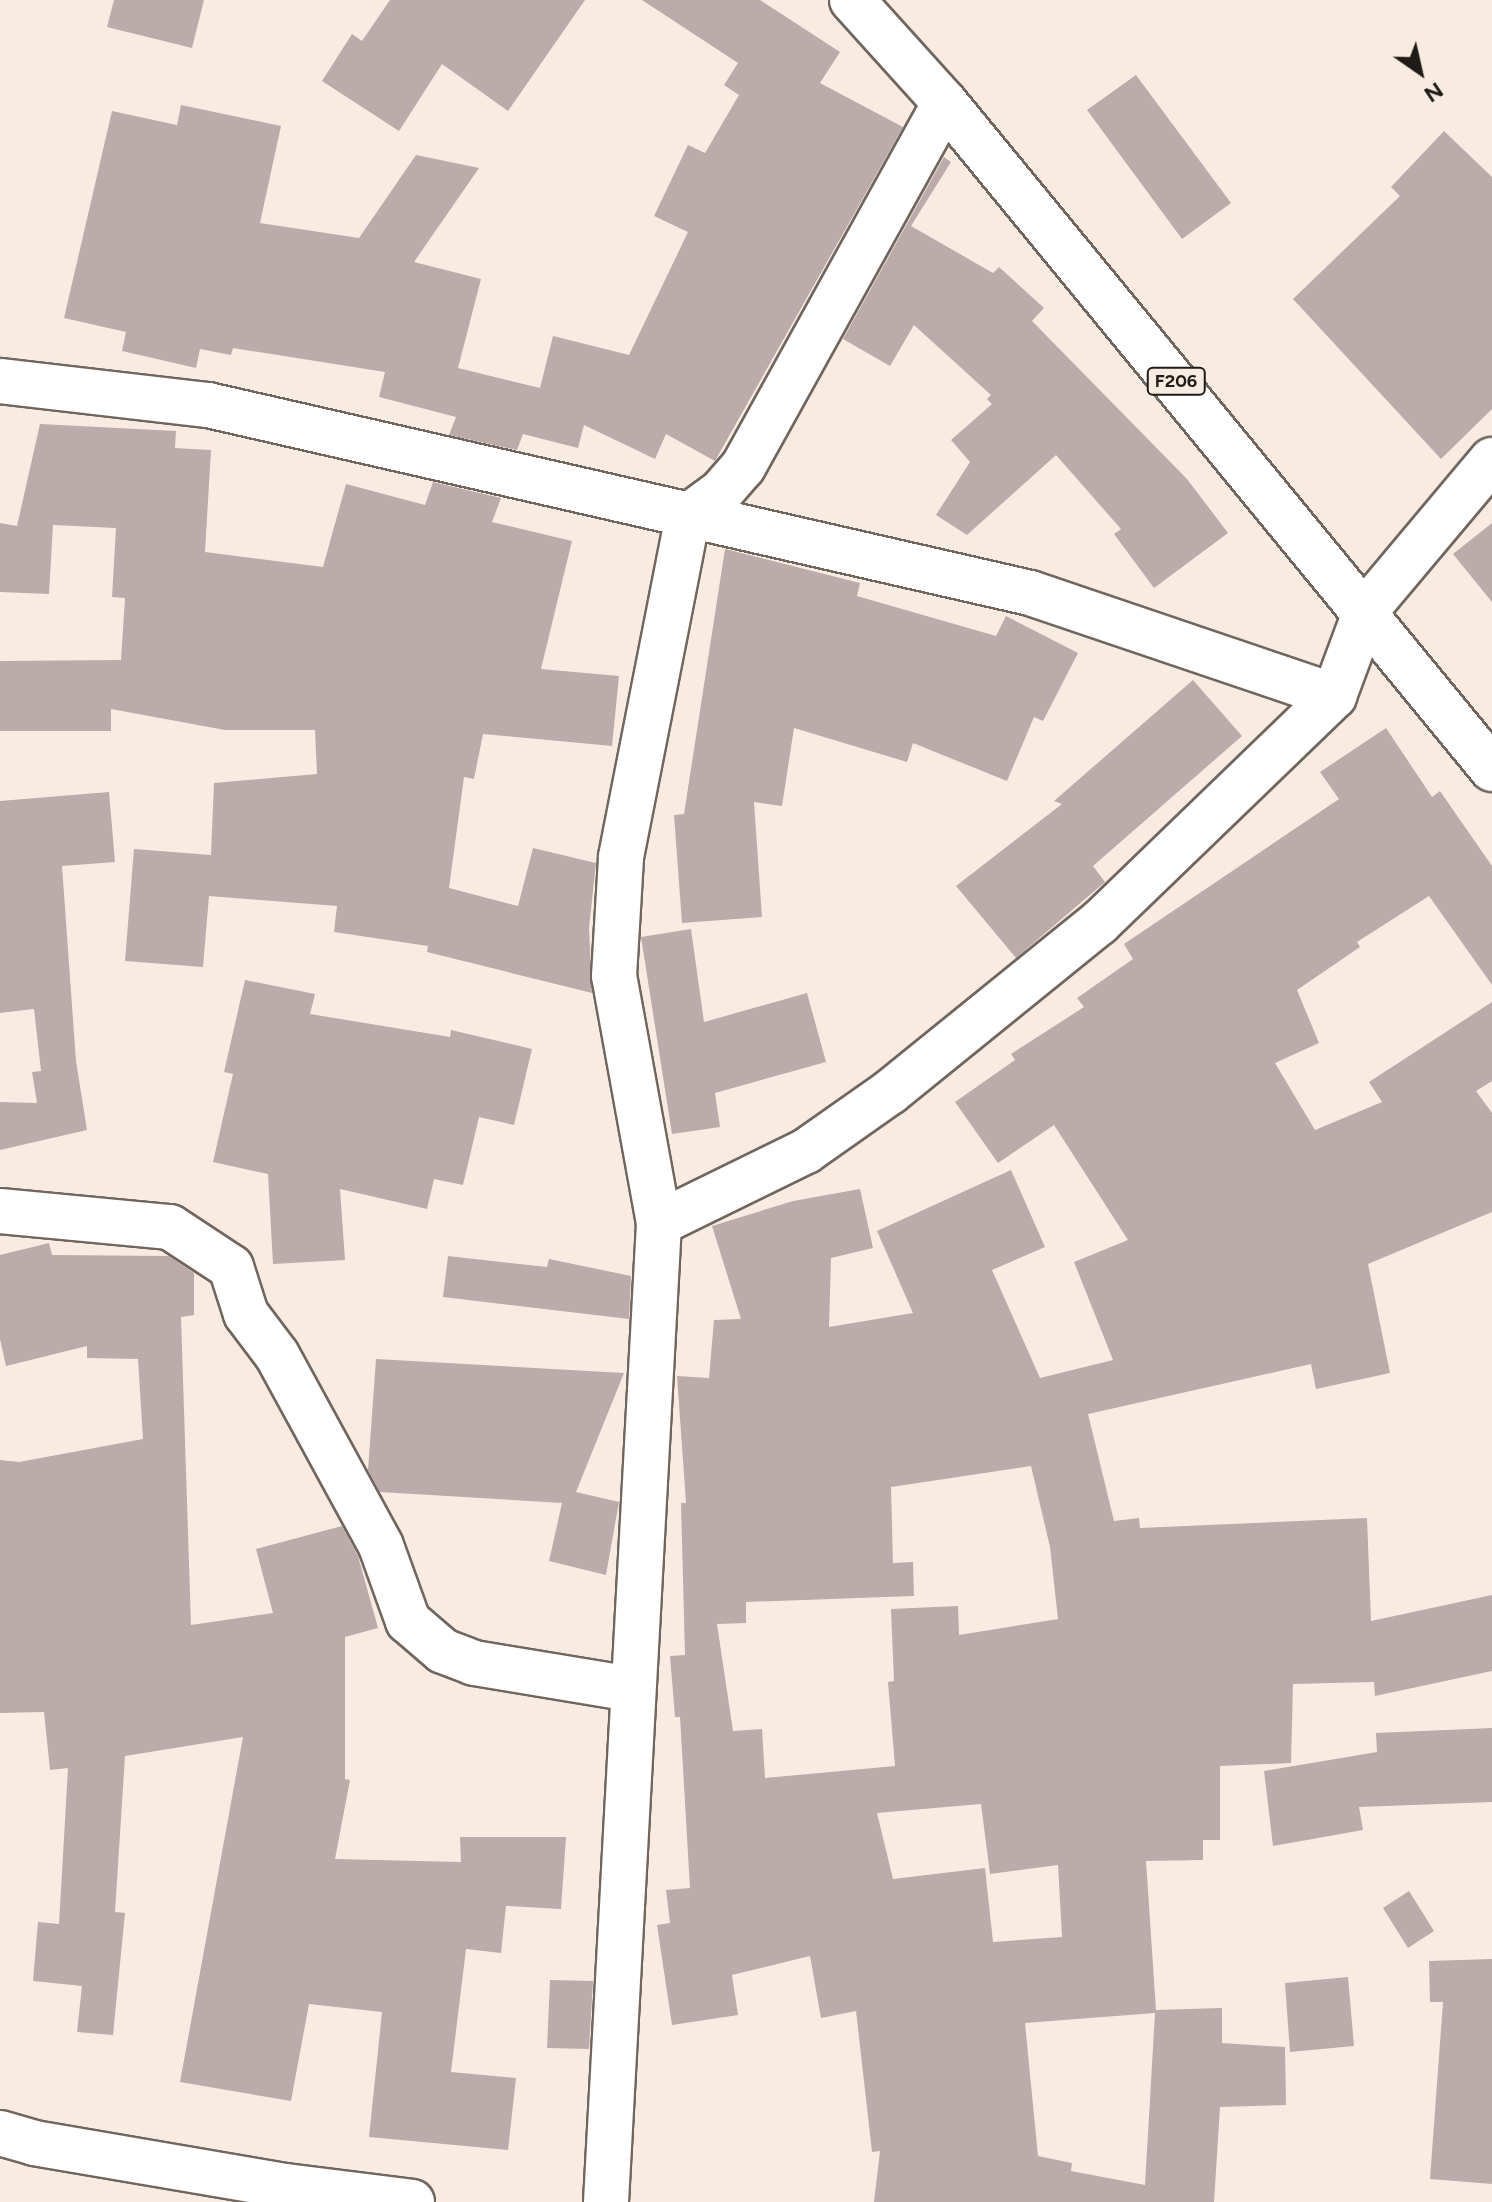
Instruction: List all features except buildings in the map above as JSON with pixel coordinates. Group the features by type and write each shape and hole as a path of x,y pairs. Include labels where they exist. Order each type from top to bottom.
{"street":[{"name":"F206","path":"852,0 945,103 1366,610 1492,769"},
{"path":"606,2202 631,1771 631,1689 659,1223 614,976 621,857 688,516 721,492 743,467 945,103"},
{"path":"0,381 208,405 1030,593 1334,696"},
{"path":"659,1223 806,1151 890,1092 1099,923 1334,696 1366,610 1492,460"},
{"path":"0,1211 170,1227 231,1267 246,1314 277,1355 381,1546 408,1621 443,1651 474,1663 631,1689"},
{"path":"0,2133 286,2194 412,2202"}]}
